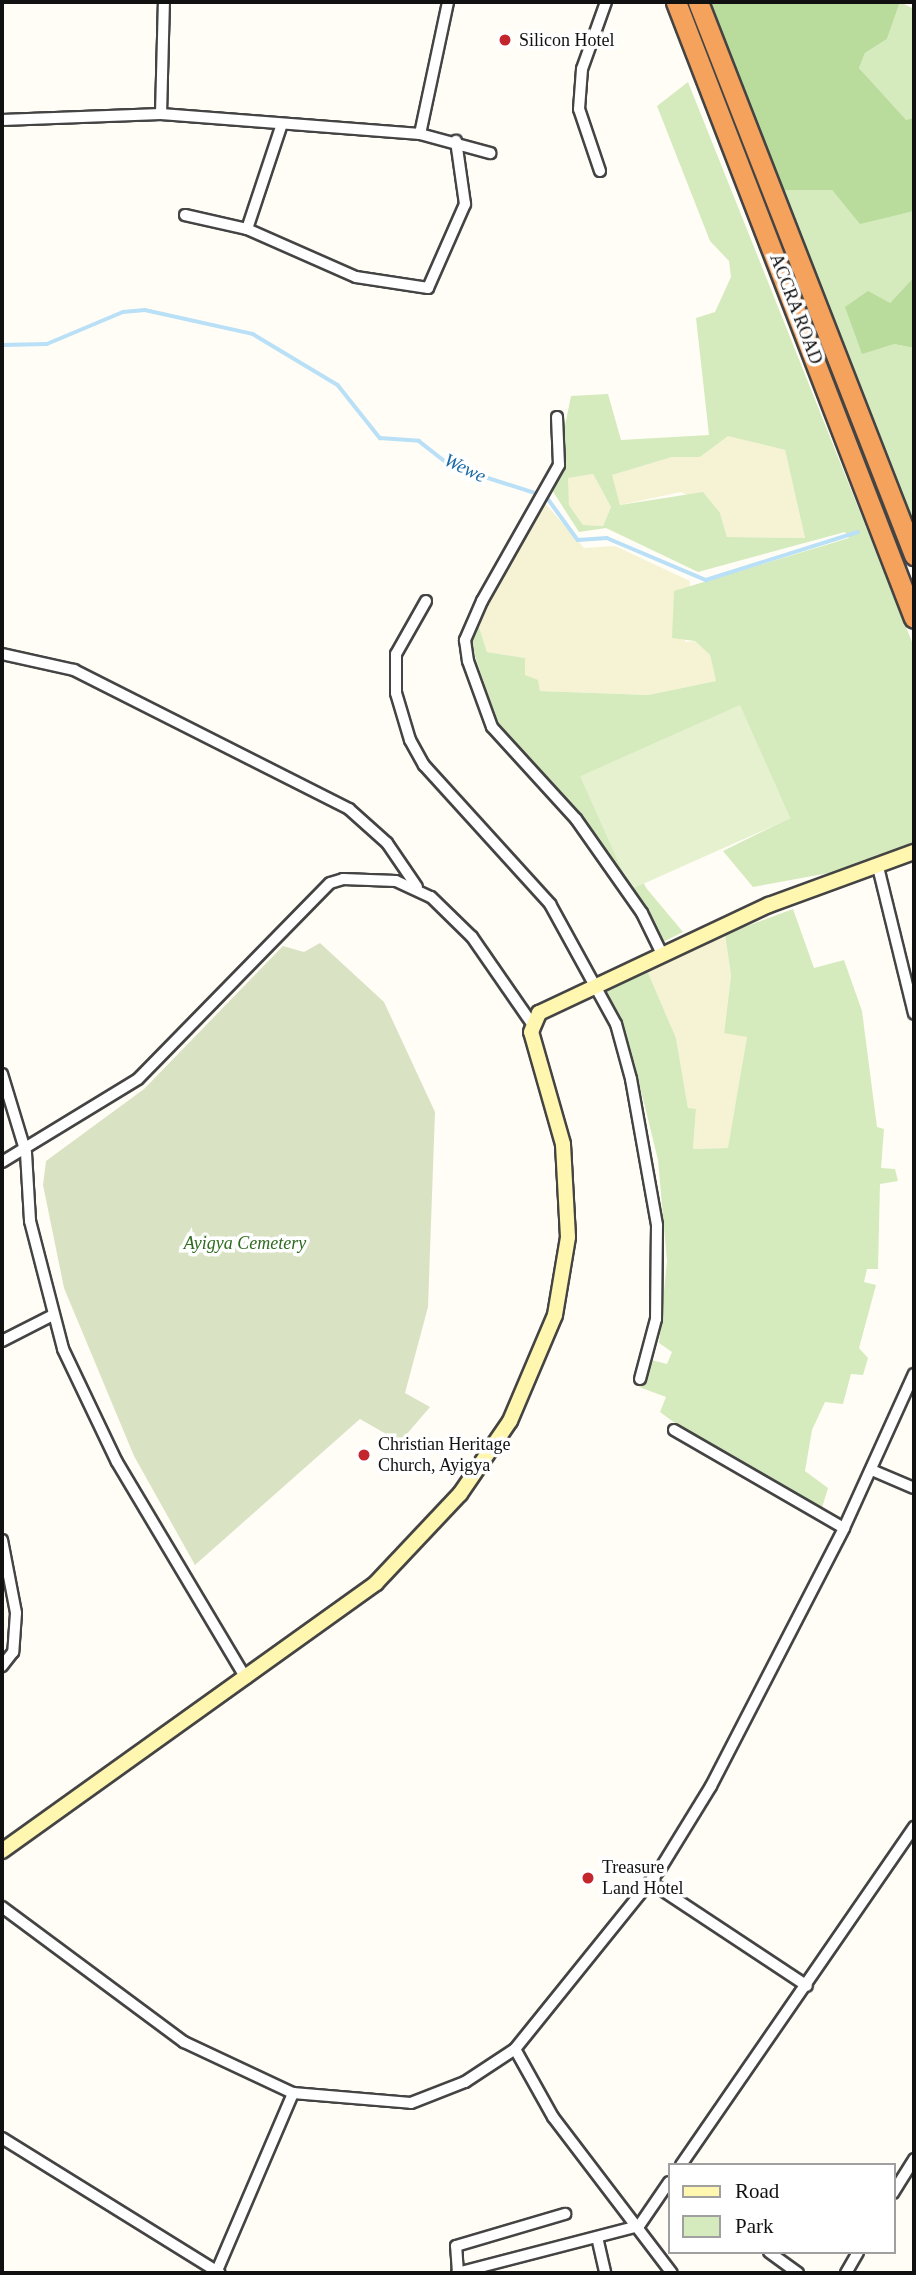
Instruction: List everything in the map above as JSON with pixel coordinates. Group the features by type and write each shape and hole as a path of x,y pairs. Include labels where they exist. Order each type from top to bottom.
{"highway":[{"name":"ACCRA ROAD","path":"676,2 914,618"},
{"name":"ACCRA ROAD","path":"698,2 914,555"}],"street":[{"path":"161,114 164,2"},
{"path":"420,134 448,2"},
{"path":"600,171 579,109 588,47 606,2"},
{"path":"2,120 161,114 281,127 420,134 456,141 490,153"},
{"path":"247,229 281,127"},
{"path":"184,215 247,229 356,277 428,288 465,204 456,141"},
{"path":"557,416 559,465 482,601 465,640 468,661 492,727 576,819 642,913 661,952"},
{"path":"426,601 396,654 396,693 410,740 424,765 550,904 595,981 631,1079 657,1225 656,1320 640,1379"},
{"path":"2,654 74,670 349,809 387,843 416,887 472,937 533,1025 564,1144 568,1237 555,1315 528,1388 460,1494 402,1559 246,1678 2,1851"},
{"path":"533,1025 549,1004 595,981 661,952 914,852"},
{"path":"877,867 914,1014"},
{"path":"2,1162 26,1153 138,1079 330,883 356,879 416,887"},
{"path":"2,1074 26,1153 30,1221 52,1315 117,1462 246,1678"},
{"path":"2,1341 52,1315"},
{"path":"2,1907 184,2042 293,2092 411,2103 465,2082 515,2049 650,1882 711,1786 874,1471 914,1374"},
{"path":"674,1430 844,1528"},
{"path":"874,1471 914,1488"},
{"path":"2,1541 16,1613 13,1652 2,1666"},
{"path":"682,2163 807,1986 914,1827"},
{"path":"650,1882 807,1986"},
{"path":"515,2049 553,2117 639,2226 672,2273"},
{"path":"2,2138 217,2273 293,2092"},
{"path":"895,2190 914,2159"},
{"path":"565,2214 456,2246 457,2273 639,2226 668,2183"},
{"path":"597,2237 605,2273"},
{"path":"772,2254 798,2273"},
{"path":"846,2273 857,2254"}],"shaded area":[{"path":"728,435 785,450 805,538 727,537 720,513 681,492 620,505 611,475 672,457 700,457"},
{"path":"593,474 611,507 603,526 583,525 569,505 567,478"},
{"path":"543,501 584,548 615,546 690,581 685,642 695,641 710,655 716,681 649,695 540,691 525,675 525,658 487,652 478,624"},
{"path":"725,934 731,976 724,1032 747,1036 739,1096 729,1148 693,1149 696,1110 688,1108 676,1038 646,968"}],"green space":[{"path":"709,2 900,2 887,39 865,53 859,68 906,120 914,118 914,211 860,224 832,190 780,190"},
{"path":"900,2 914,9 914,118 906,121 859,68 865,53 887,39"},
{"path":"688,82 914,647 914,845 840,871 753,887 723,851 790,818 582,780 647,889 683,932 663,942 587,825 499,728 470,641 478,624 487,652 525,658 525,675 538,680 540,691 648,695 716,681 710,655 695,641 672,638 674,591 849,538 845,532 698,572 606,528 579,532 552,490 571,396 608,394 621,440 709,435 696,318 715,312 731,277 729,261 710,241 657,106","holes":["728,436 785,450 805,538 727,537 720,513 703,492 620,505 612,475 672,457 700,457","593,474 611,507 603,526 583,525 569,505 568,478"]},
{"path":"780,190 832,190 860,223 914,211 914,277 890,303 894,344 914,348 914,532"},
{"path":"914,277 914,348 894,344 862,354 845,307 868,291 890,303"},
{"path":"740,705 790,818 631,889 580,776"},
{"path":"793,909 814,968 844,960 862,1011 877,1127 884,1129 881,1168 895,1169 898,1181 880,1184 878,1269 867,1269 864,1282 876,1285 859,1348 868,1358 863,1375 851,1374 843,1404 825,1402 812,1430 805,1471 828,1488 821,1511 698,1440 660,1412 666,1397 639,1387 651,1360 667,1364 672,1352 659,1343 667,1261 658,1160 634,1062 605,990 646,968 676,1038 688,1108 696,1109 693,1149 728,1148 747,1037 724,1033 731,976 725,934"},
{"name":"Ayigya Cemetery","path":"320,943 384,1002 435,1112 428,1307 405,1393 430,1407 400,1442 360,1419 195,1565 134,1456 64,1288 43,1185 46,1161 144,1089 283,946 304,952"}],"waterway":[{"name":"Wewe","path":"2,345 47,344 123,312 145,310 253,334 338,385 380,438 419,441 451,466 538,494"},
{"name":"Wewe","path":"546,496 578,540 607,538 706,580 858,532"}],"place":[{"name":"Silicon Hotel","path":"505,40"},
{"name":"Christian Heritage Church, Ayigya","path":"364,1455"},
{"name":"Treasure Land Hotel","path":"588,1878"}]}
